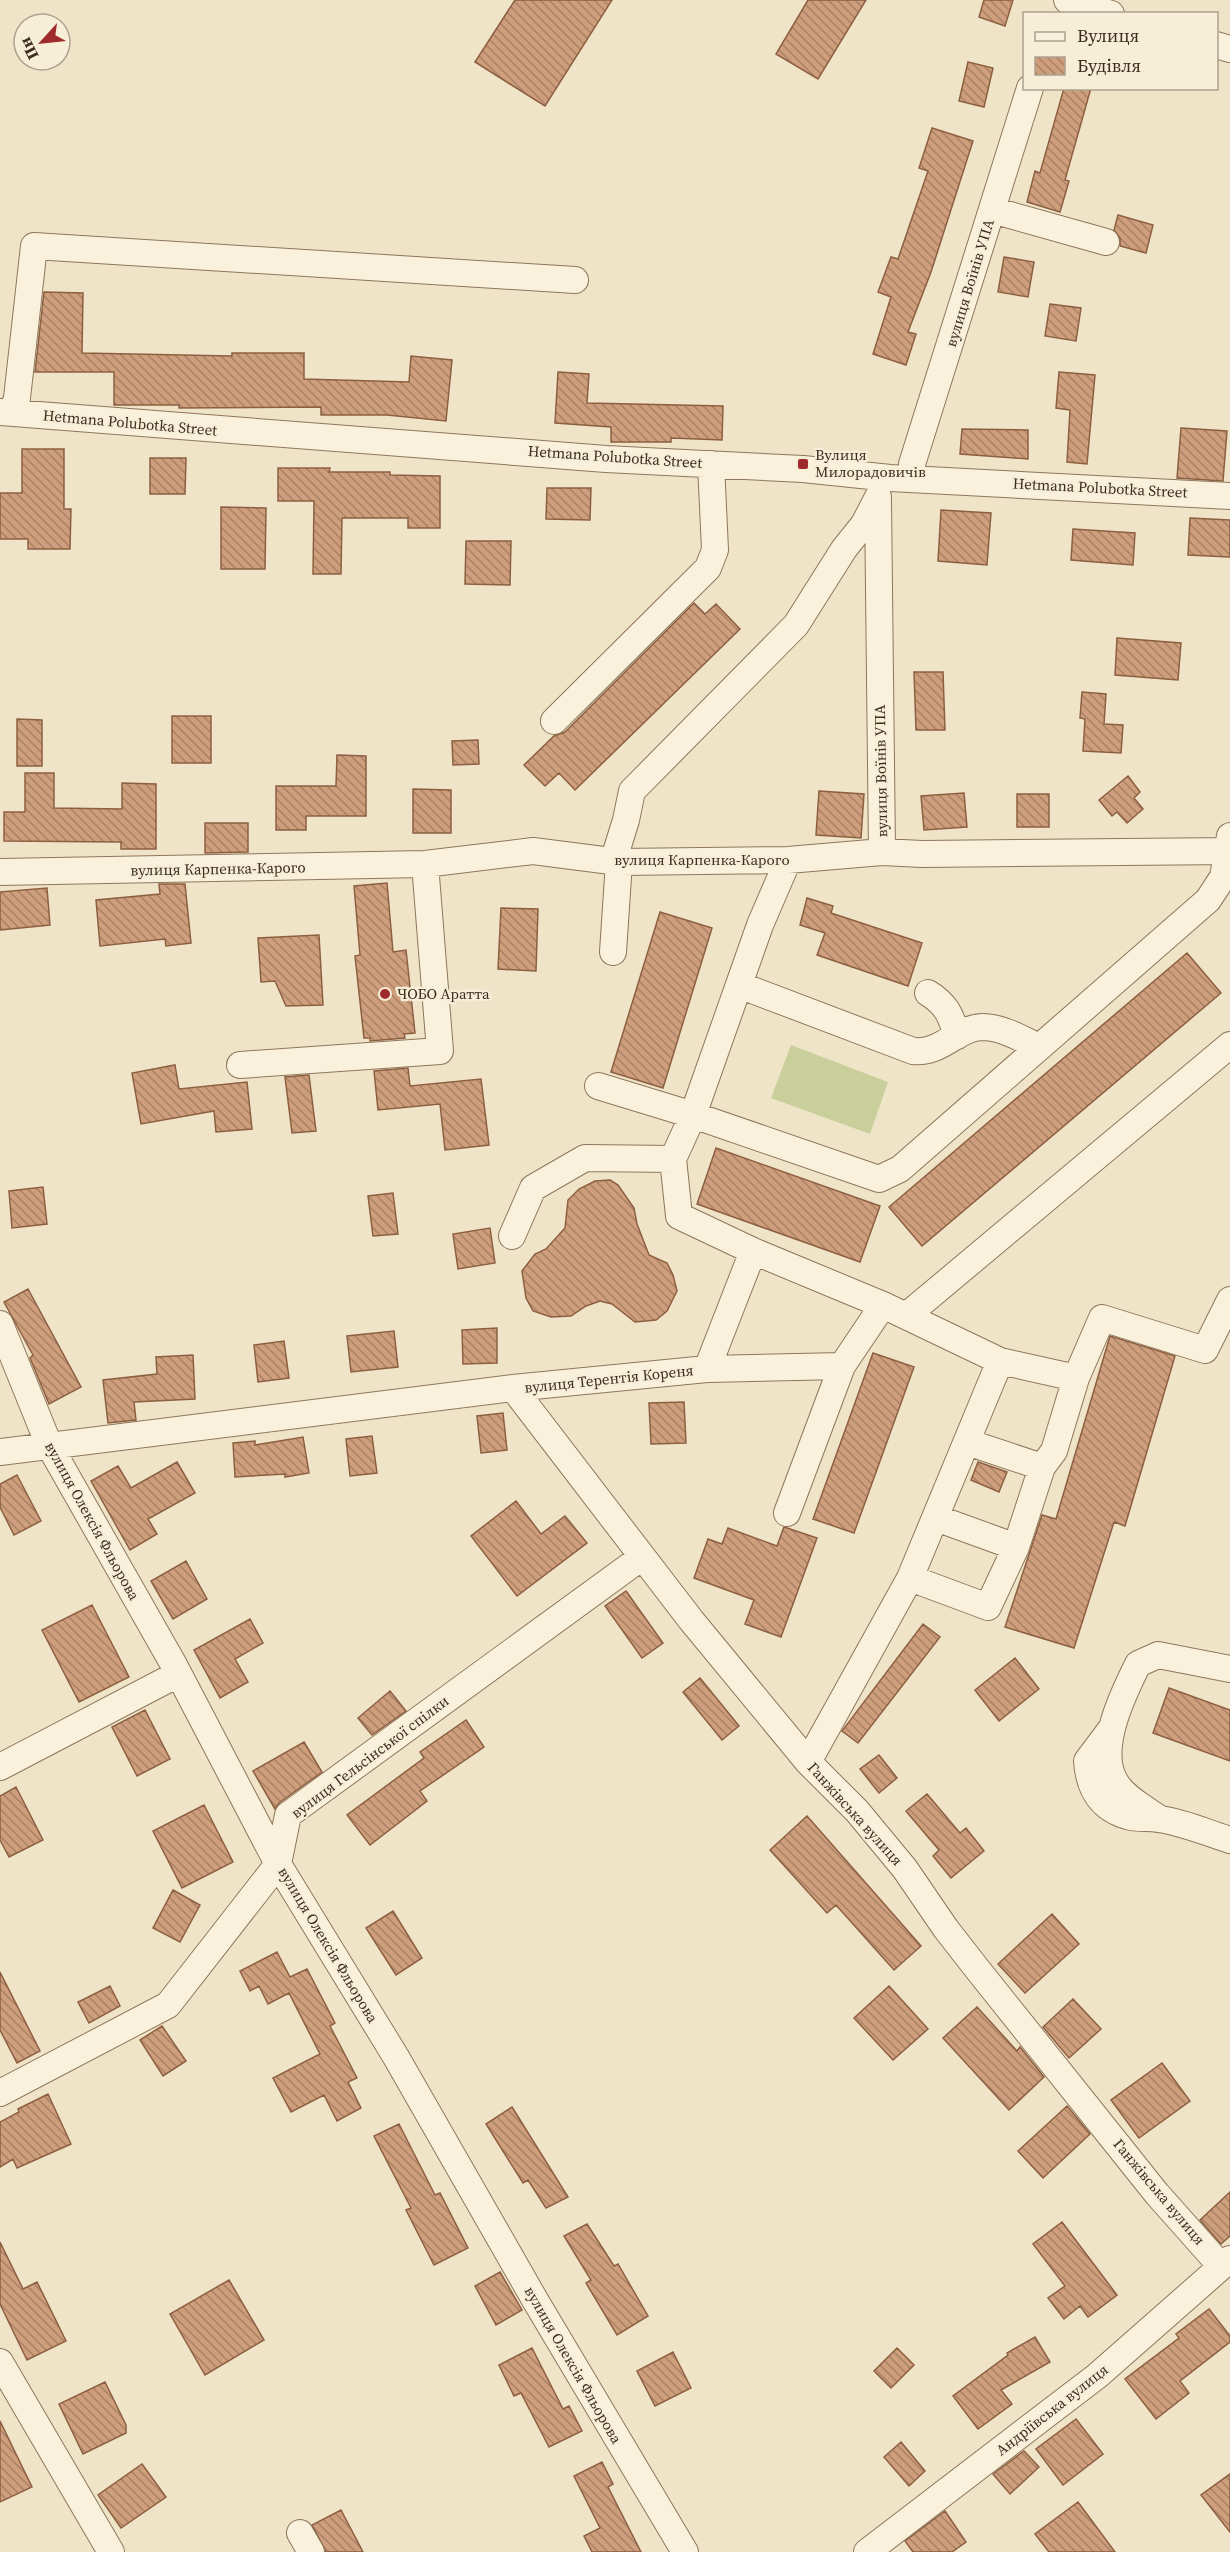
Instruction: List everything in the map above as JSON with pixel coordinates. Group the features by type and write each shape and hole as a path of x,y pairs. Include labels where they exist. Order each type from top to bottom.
{"street":[{"path":"1067,0 1106,12"},
{"name":"вулиця Воїнів УПА","path":"882,852 894,484 912,464 1029,90"},
{"path":"992,210 1106,242"},
{"path":"6,412 17,398 34,246 576,280"},
{"name":"Hetmana Polubotka Street","path":"6,412 606,459 803,469 894,484 1230,496"},
{"path":"554,721 708,568 715,550 711,464"},
{"path":"613,952 616,862 632,791 796,625 844,549 894,484"},
{"path":"598,1086 693,1115 879,1179 900,1169 1148,955 1208,900 1223,877 1229,846"},
{"name":"вулиця Карпенка-Карого","path":"0,872 425,864 533,851 616,862 788,860 882,852 922,854 1229,846"},
{"path":"788,860 760,925 693,1115 673,1160 679,1216 753,1251 894,1311 1000,1361 1076,1378"},
{"path":"240,1065 440,1051 425,864"},
{"path":"739,985 914,1051 925,1052 935,1049 957,1036 980,1027 995,1029 1039,1047"},
{"path":"928,993 943,1002 951,1015 957,1036"},
{"path":"787,1513 842,1366 894,1311 1230,1045"},
{"path":"512,1236 533,1188 585,1158 673,1160"},
{"name":"вулиця Терентія Кореня","path":"0,1452 513,1388 707,1369 753,1251"},
{"path":"910,1578 988,1607 1016,1547 1042,1467 1054,1451 1076,1378 1102,1318 1205,1350 1230,1300"},
{"name":"вулиця Олексія Фльорова","path":"0,1324 49,1445 178,1674 278,1864 396,2057 535,2300 685,2552"},
{"path":"808,1762 910,1578 1000,1361"},
{"path":"707,1369 842,1366"},
{"name":"Ганжівська вулиця","path":"513,1388 642,1557 808,1762 857,1811 898,1861 978,1970 1157,2194 1225,2262"},
{"path":"967,1442 1042,1467"},
{"path":"936,1518 1016,1547"},
{"name":"вулиця Гельсінської спілки","path":"0,2093 168,2006 278,1864 288,1815 642,1557"},
{"path":"1228,1663 1158,1655 1138,1664 1111,1729 1109,1763 1116,1783 1131,1798 1160,1819 1230,1840"},
{"path":"0,1767 178,1674"},
{"name":"Андріївська вулиця","path":"867,2552 1097,2376 1225,2262"},
{"path":"0,2362 111,2552"}],"green space":[{"path":"791,1045 888,1082 870,1134 771,1098"}],"building":[{"path":"515,0 612,0 545,106 475,62"},
{"path":"808,0 866,0 818,79 776,54"},
{"path":"984,0 1013,0 1005,26 979,17"},
{"path":"968,62 993,68 984,107 959,101"},
{"path":"1063,90 1090,90 1065,180 1069,181 1060,212 1027,202 1035,171 1040,173"},
{"path":"932,128 973,141 931,272 908,332 916,334 906,365 873,354 891,297 878,292 891,257 898,259 928,171 919,168"},
{"path":"1118,215 1153,225 1146,253 1120,246 1120,238 1114,230"},
{"path":"1004,257 1034,262 1028,297 998,292"},
{"path":"44,292 83,293 82,353 232,356 232,353 304,353 304,379 409,382 411,356 452,360 446,421 387,415 321,415 321,407 179,408 179,405 114,405 114,372 35,372"},
{"path":"1050,304 1081,308 1076,341 1045,336"},
{"path":"558,372 589,374 587,403 723,406 722,440 671,438 671,442 611,442 611,427 555,423"},
{"path":"1059,372 1095,375 1087,464 1067,462 1070,410 1056,408"},
{"path":"1181,428 1227,431 1223,481 1177,478"},
{"path":"962,429 1028,430 1028,459 960,454"},
{"path":"22,449 64,449 64,509 71,509 70,549 28,549 28,539 0,539 0,493 22,493"},
{"path":"150,458 186,458 185,494 150,494"},
{"path":"278,468 330,468 329,472 390,472 390,475 440,476 440,528 408,528 408,518 342,518 341,574 313,574 314,501 278,501"},
{"path":"547,488 591,488 590,520 546,519"},
{"path":"221,507 266,508 265,569 221,569"},
{"path":"941,510 991,513 987,565 938,561"},
{"path":"1190,518 1230,520 1230,557 1188,555"},
{"path":"1073,529 1135,533 1133,565 1071,560"},
{"path":"466,541 511,541 510,585 465,584"},
{"path":"694,603 705,614 716,604 740,629 575,790 559,773 545,786 524,765 554,736 565,732"},
{"path":"1117,638 1181,643 1178,680 1115,675"},
{"path":"914,672 943,672 945,730 916,730"},
{"path":"1082,692 1106,694 1104,724 1123,725 1121,753 1083,751 1085,719 1080,718"},
{"path":"172,716 211,716 211,763 172,763"},
{"path":"17,719 42,720 42,766 17,766"},
{"path":"478,740 479,764 453,765 452,741"},
{"path":"337,755 366,756 366,816 306,816 306,830 276,830 276,786 336,786"},
{"path":"25,773 54,773 54,808 122,809 122,783 156,784 156,849 121,849 121,842 4,841 4,812 25,812"},
{"path":"1128,776 1140,792 1134,798 1143,809 1127,823 1117,812 1112,816 1099,800"},
{"path":"413,789 451,790 451,833 413,833"},
{"path":"819,791 864,794 861,838 816,835"},
{"path":"964,793 967,827 924,830 921,796"},
{"path":"1017,794 1049,794 1049,827 1017,827"},
{"path":"205,823 248,823 248,852 205,853"},
{"name":"ЧОБО Аратта","path":"387,883 393,952 406,950 415,1033 404,1034 405,1038 370,1041 370,1038 364,1038 355,956 360,955 354,886"},
{"path":"159,884 185,884 191,943 166,946 165,939 100,946 96,900 160,894"},
{"path":"47,888 50,925 0,930 0,892"},
{"path":"807,898 833,906 831,913 922,943 908,986 817,955 825,933 800,925"},
{"path":"501,908 538,909 536,971 498,969"},
{"path":"660,912 712,928 663,1088 611,1072"},
{"path":"319,935 323,1005 286,1006 275,981 261,982 258,938"},
{"path":"1187,953 1221,993 922,1246 889,1207"},
{"path":"175,1065 179,1089 247,1082 252,1129 216,1132 214,1111 141,1124 132,1073"},
{"path":"408,1068 410,1086 481,1079 489,1145 445,1150 440,1104 378,1110 374,1071"},
{"path":"309,1075 316,1131 292,1133 285,1077"},
{"path":"716,1148 880,1206 860,1262 697,1204"},
{"path":"610,1180 618,1185 634,1208 637,1224 649,1255 667,1263 673,1275 677,1291 667,1311 656,1320 635,1322 612,1304 600,1301 586,1306 571,1316 551,1317 533,1311 526,1298 522,1271 535,1254 546,1249 565,1228 568,1200 579,1189 595,1181"},
{"path":"43,1187 47,1224 12,1228 9,1191"},
{"path":"393,1193 398,1234 373,1236 368,1196"},
{"path":"490,1228 495,1263 458,1269 453,1234"},
{"path":"28,1289 81,1387 49,1404 30,1358 33,1355 4,1302"},
{"path":"497,1328 497,1363 463,1364 462,1330"},
{"path":"394,1331 398,1367 351,1372 347,1336"},
{"path":"1110,1336 1175,1356 1125,1526 1114,1522 1074,1648 1005,1627 1042,1515 1056,1519"},
{"path":"284,1341 289,1378 258,1382 254,1345"},
{"path":"873,1353 914,1367 854,1533 813,1519"},
{"path":"193,1355 195,1399 134,1402 136,1420 108,1423 103,1380 157,1374 156,1357"},
{"path":"684,1402 686,1443 651,1444 649,1403"},
{"path":"503,1413 507,1450 481,1453 477,1416"},
{"path":"372,1436 377,1473 350,1476 346,1439"},
{"path":"303,1437 309,1473 285,1477 285,1474 235,1477 233,1443 255,1441 255,1445"},
{"path":"177,1462 195,1493 148,1519 157,1534 130,1550 91,1481 118,1466 131,1488"},
{"path":"978,1462 1007,1472 999,1492 971,1480"},
{"path":"17,1475 41,1521 14,1535 0,1507 0,1484"},
{"path":"516,1501 541,1534 565,1516 587,1543 517,1596 471,1536"},
{"path":"784,1527 817,1538 781,1637 745,1624 754,1600 694,1578 708,1539 722,1544 728,1528 777,1546"},
{"path":"186,1561 207,1599 173,1619 151,1581"},
{"path":"626,1591 663,1643 642,1658 605,1606"},
{"path":"92,1605 129,1677 79,1702 42,1630"},
{"path":"250,1619 263,1643 235,1659 248,1682 220,1698 194,1650"},
{"path":"923,1624 940,1637 858,1743 842,1731"},
{"path":"1015,1658 1039,1689 999,1721 975,1690"},
{"path":"700,1678 739,1726 722,1740 683,1692"},
{"path":"1169,1688 1230,1710 1230,1761 1153,1733"},
{"path":"390,1691 406,1711 372,1735 358,1718"},
{"path":"145,1710 170,1759 137,1776 112,1727"},
{"path":"466,1720 484,1747 420,1791 427,1801 370,1845 347,1815 424,1758 420,1752"},
{"path":"304,1742 322,1772 279,1803 275,1809 253,1771"},
{"path":"879,1755 897,1778 879,1793 860,1769"},
{"path":"16,1787 43,1840 9,1857 0,1840 0,1796"},
{"path":"927,1794 960,1833 966,1828 984,1851 951,1878 933,1856 939,1850 906,1811"},
{"path":"204,1805 233,1862 182,1888 153,1831"},
{"path":"807,1816 921,1946 894,1970 836,1905 827,1913 770,1850"},
{"path":"173,1890 200,1905 180,1942 153,1928"},
{"path":"393,1911 422,1958 396,1975 366,1928"},
{"path":"1052,1914 1079,1944 1025,1993 998,1964"},
{"path":"277,1952 290,1977 307,1969 335,2023 330,2026 357,2078 348,2082 361,2108 337,2121 324,2095 291,2112 273,2078 320,2054 289,1993 268,2004 259,1986 250,1991 240,1971"},
{"path":"0,1972 40,2051 17,2063 0,2030"},
{"path":"110,1986 120,2006 89,2023 78,2002"},
{"path":"889,1986 928,2029 893,2060 854,2018"},
{"path":"1073,1999 1101,2029 1069,2058 1043,2027"},
{"path":"977,2007 1017,2051 1020,2047 1044,2077 1009,2110 943,2038"},
{"path":"162,2026 186,2061 163,2076 140,2040"},
{"path":"1162,2063 1190,2101 1139,2138 1111,2100"},
{"path":"48,2094 71,2144 17,2168 13,2159 0,2167 0,2122 19,2112 18,2109"},
{"path":"1067,2106 1090,2134 1043,2178 1018,2151"},
{"path":"512,2107 568,2197 546,2208 528,2180 523,2183 486,2124"},
{"path":"399,2124 435,2195 440,2193 468,2248 434,2265 406,2210 411,2208 374,2136"},
{"path":"1230,2192 1230,2236 1221,2244 1200,2220"},
{"path":"1062,2222 1117,2295 1088,2317 1080,2306 1064,2319 1048,2298 1065,2286 1033,2244"},
{"path":"587,2224 614,2266 618,2264 648,2316 617,2335 586,2283 591,2280 564,2236"},
{"path":"0,2242 23,2289 37,2282 66,2341 27,2360 0,2304"},
{"path":"500,2272 522,2310 496,2325 475,2286"},
{"path":"229,2280 264,2340 205,2375 170,2314"},
{"path":"1209,2309 1230,2336 1230,2342 1180,2381 1189,2393 1156,2419 1125,2379 1179,2338 1176,2334"},
{"path":"1035,2337 1050,2362 1001,2390 1012,2404 978,2429 953,2396 1008,2355 1007,2353"},
{"path":"532,2348 563,2409 569,2406 582,2431 549,2447 521,2393 514,2396 499,2365"},
{"path":"897,2348 914,2365 891,2388 874,2371"},
{"path":"673,2352 691,2388 655,2406 637,2371"},
{"path":"105,2382 126,2425 126,2433 83,2454 59,2404"},
{"path":"1076,2419 1103,2454 1063,2485 1036,2449"},
{"path":"0,2421 32,2487 0,2502"},
{"path":"901,2442 925,2471 909,2486 884,2457"},
{"path":"1024,2451 1039,2467 1010,2494 993,2474"},
{"path":"602,2462 613,2484 608,2487 641,2552 592,2552 584,2536 600,2528 574,2476"},
{"path":"142,2464 166,2497 121,2528 98,2495"},
{"path":"1230,2474 1230,2532 1201,2495"},
{"path":"1078,2502 1115,2552 1049,2552 1035,2534"},
{"path":"341,2510 363,2552 326,2552 312,2525"},
{"path":"945,2511 966,2542 952,2552 913,2552 905,2541"}],"place":[{"name":"Вулиця Милорадовичів","path":"803,464"},
{"name":"ЧОБО Аратта","path":"385,994"}]}
